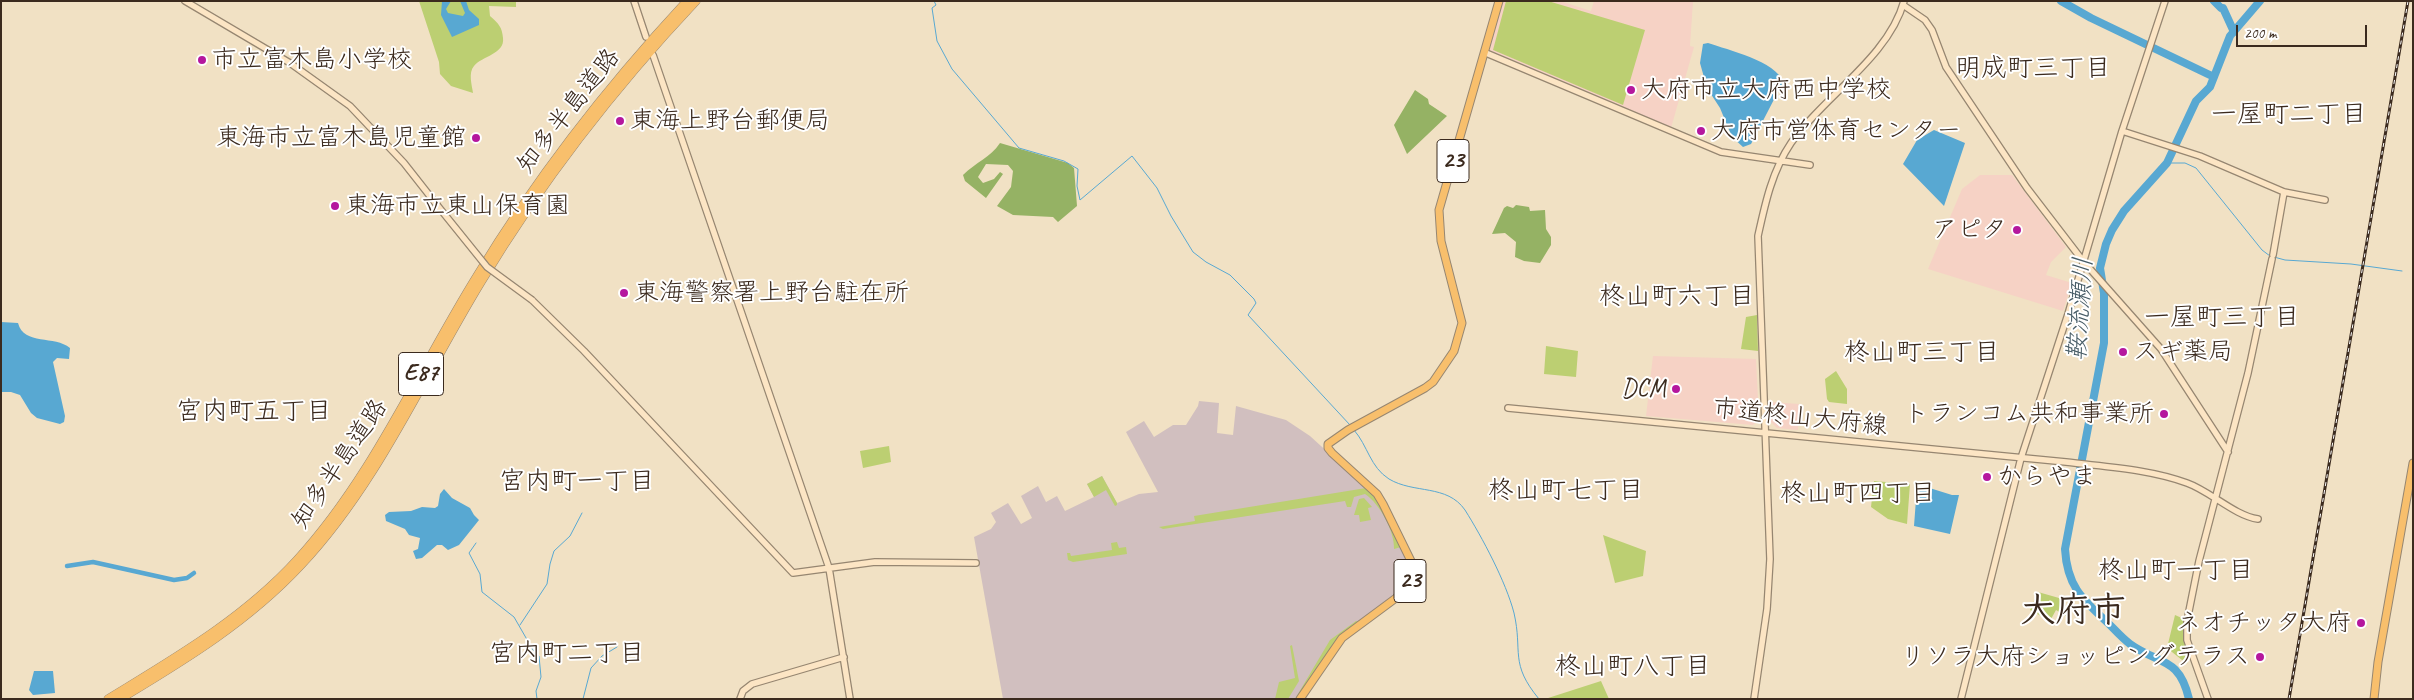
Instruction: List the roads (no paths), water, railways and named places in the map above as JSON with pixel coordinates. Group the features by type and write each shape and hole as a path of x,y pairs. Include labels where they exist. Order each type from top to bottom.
{"highway":[{"name":"知多半島道路","path":"108,699 178,657 234,618 276,582 314,541 367,467 477,276 521,208 592,110 687,1"},
{"name":"知多半島道路","path":"120,699 186,659 238,623 281,586 319,545 376,465 471,298 530,205 607,102 696,1"}],"main road":[{"name":"23","path":"1300,699 1342,638 1409,585 1411,577 1410,561 1384,504 1377,494 1328,448 1330,441 1433,382 1454,351 1460,337 1461,314 1442,241 1439,210 1486,53 1499,1"},
{"path":"2374,699 2378,662 2413,463"}],"street":[{"path":"185,1 290,63 350,106 404,163 487,267 532,300 587,355 793,573 875,562 976,564"},
{"path":"634,1 646,37"},
{"path":"1961,699 2021,458 2122,131 2165,1"},
{"path":"1754,699 1768,609 1770,559 1758,236 1767,196 1781,161 1798,134 1880,45 1903,3 1925,20 1932,30 1946,66 2027,188 2083,261 2161,349 2228,452"},
{"path":"1486,53 1721,152 1810,165"},
{"path":"653,55 829,568 850,699"},
{"path":"2122,131 2223,165 2284,192 2324,200"},
{"path":"2208,699 2187,640 2187,621 2216,496 2248,373 2273,257 2284,192"},
{"name":"市道柊山大府線","path":"1508,408 2090,465 2173,478 2216,496 2242,514 2258,519"},
{"path":"740,699 743,691 752,684 844,657"}],"water":[{"path":"442,1 451,1 446,9 448,13 463,16 465,13 460,1 466,1 469,10 479,19 479,25 452,37 441,15"},
{"path":"1708,43 1761,62 1779,75 1783,82 1751,144 1743,147 1732,137 1720,108 1707,88 1700,63 1703,44"},
{"path":"1934,130 1965,143 1944,206 1903,164 1917,140"},
{"path":"1,322 18,323 21,330 33,338 64,344 70,348 69,359 57,358 53,362 65,416 64,422 60,424 37,418 31,413 20,395 11,392 1,392"},
{"path":"1920,485 1952,495 1959,495 1950,534 1914,526 1917,486"},
{"path":"444,489 452,498 470,508 479,520 459,545 448,550 442,545 437,545 422,558 416,559 413,551 418,549 420,538 409,535 405,529 386,521 385,515 389,512 411,511 422,507 435,508 438,506 440,494"},
{"path":"34,671 53,671 55,693 33,695 29,690"}],"waterway":[{"path":"934,1 936,5 932,8 937,41 952,69 1019,148 1064,161 1078,169 1077,186 1080,200 1132,156 1157,188 1171,216 1193,252 1206,262 1230,275 1254,299 1256,303 1248,315 1350,425"},
{"path":"2061,1 2091,18 2214,77"},
{"path":"2214,1 2223,8 2234,32"},
{"name":"鞍流瀬川","path":"2189,699 2185,685 2174,668 2130,644 2083,599 2069,573 2065,549 2104,343 2104,293 2100,268 2106,244 2124,211 2167,163 2196,101 2210,87 2230,36 2260,1"},
{"path":"2167,163 2185,163 2196,168 2262,250 2270,256"},
{"path":"2274,257 2285,260 2351,264 2402,271"},
{"path":"1354,430 1377,469 1389,479 1409,487 1449,496 1465,510 1486,546 1505,588 1514,613 1520,666 1530,687 1539,699"},
{"path":"520,625 547,584 554,551 570,536 582,513"},
{"path":"476,543 469,553 480,574 482,592 514,617 533,650 539,656 541,677 536,691 537,699"},
{"path":"67,566 93,562 174,580 187,578 194,573"},
{"path":"583,699 591,668 602,656 617,647"}],"railway":[{"path":"2289,699 2408,1"}],"place":[{"name":"市立富木島小学校","path":"202,60"},
{"name":"大府市立大府西中学校","path":"1631,90"},
{"name":"東海上野台郵便局","path":"620,121"},
{"name":"大府市営体育センター","path":"1701,131"},
{"name":"東海市立富木島児童館","path":"476,138"},
{"name":"東海市立東山保育園","path":"335,206"},
{"name":"アピタ","path":"2017,230"},
{"name":"東海警察署上野台駐在所","path":"624,293"},
{"name":"スギ薬局","path":"2123,352"},
{"name":"DCM","path":"1676,389"},
{"name":"トランコム共和事業所","path":"2164,414"},
{"name":"からやま","path":"1987,477"},
{"name":"ネオチッタ大府","path":"2361,623"},
{"name":"リソラ大府ショッピングテラス","path":"2260,657"}],"district":[{"name":"明成町三丁目","path":"2033,69"},
{"name":"一屋町二丁目","path":"2289,115"},
{"name":"柊山町六丁目","path":"1677,297"},
{"name":"一屋町三丁目","path":"2222,318"},
{"name":"柊山町三丁目","path":"1922,353"},
{"name":"宮内町五丁目","path":"254,412"},
{"name":"宮内町一丁目","path":"577,482"},
{"name":"柊山町七丁目","path":"1566,491"},
{"name":"柊山町四丁目","path":"1858,494"},
{"name":"柊山町一丁目","path":"2176,571"},
{"name":"大府市","path":"2073,612"},
{"name":"宮内町二丁目","path":"567,654"},
{"name":"柊山町八丁目","path":"1633,667"}]}
